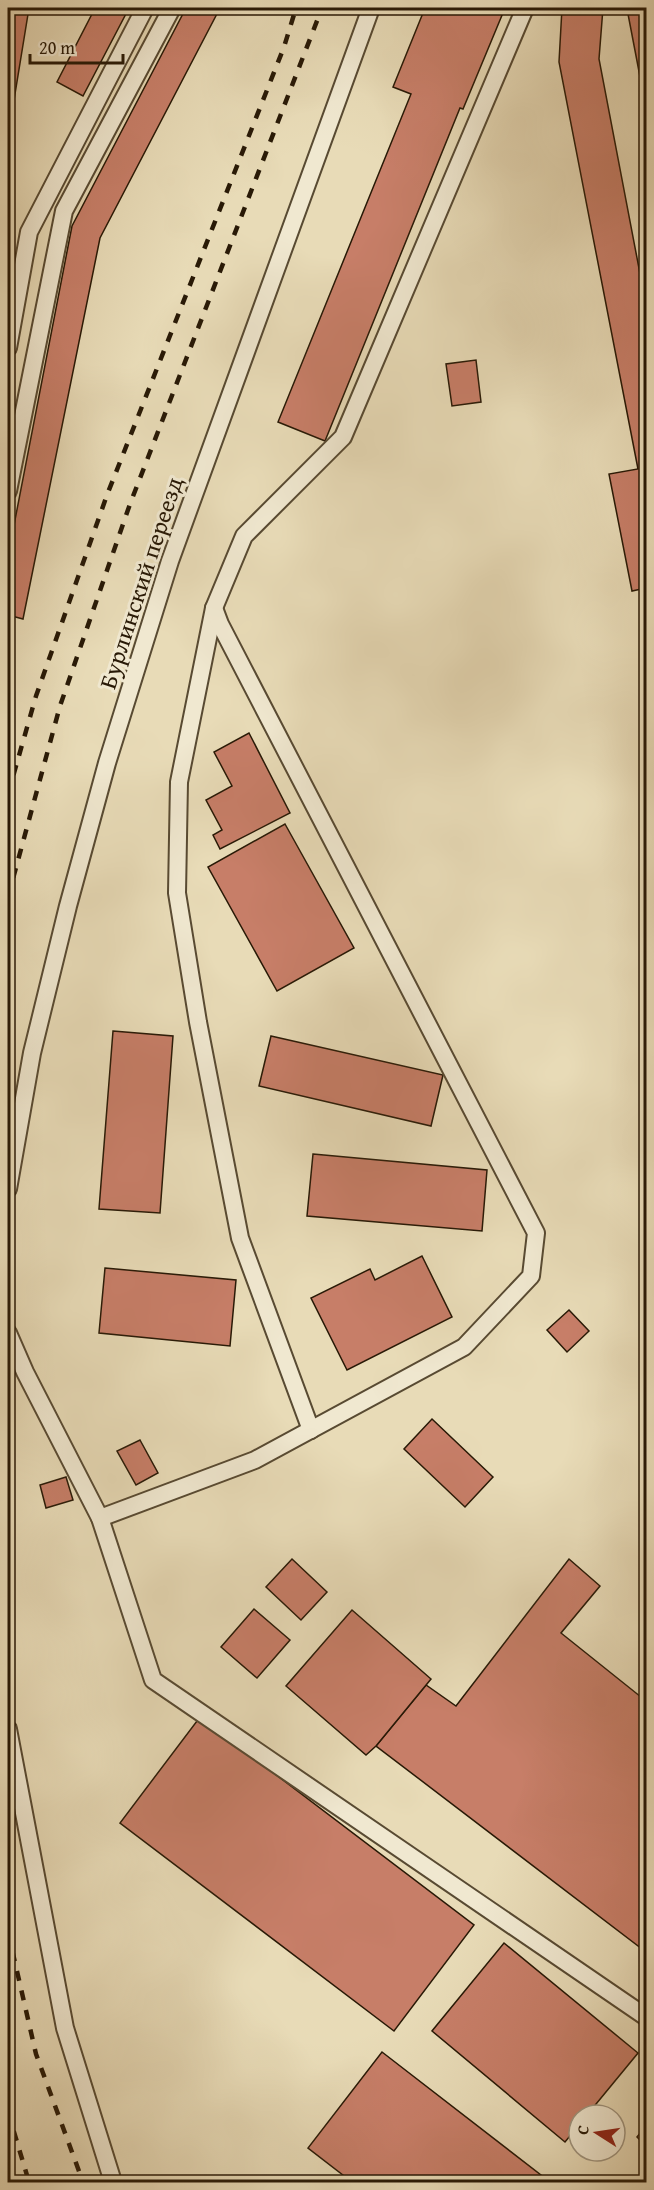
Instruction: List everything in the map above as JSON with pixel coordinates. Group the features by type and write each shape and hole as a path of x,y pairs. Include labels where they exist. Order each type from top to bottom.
{"lane":[{"path":"8,348 29,232 144,8"},
{"path":"8,491 64,211 172,8"},
{"name":"Бурлинский переезд","path":"8,1189 32,1053 68,906 114,741 170,561 371,8"},
{"path":"310,1430 240,1238 198,1022 177,893 179,782 214,608 244,536 343,437 525,8"},
{"path":"100,1518 255,1460 465,1347 531,1276 536,1233 225,635 214,608"},
{"path":"8,1333 100,1518 153,1680 646,2017"},
{"path":"8,1729 64,2028 113,2182"}],"building":[{"path":"8,8 29,8 13,106 8,105"},
{"path":"90,8 129,8 83,96 57,82 94,10"},
{"path":"186,8 220,8 100,238 23,619 8,615 8,556 72,226"},
{"path":"425,8 505,8 463,109 460,108 325,441 278,422 411,94 393,87"},
{"path":"562,8 603,8 599,59 646,305 646,588 632,591 609,474 638,469 559,62"},
{"path":"646,11 646,108 628,14"},
{"path":"476,360 481,402 452,406 446,364"},
{"path":"249,733 290,813 220,849 213,835 222,830 206,800 232,786 214,752"},
{"path":"285,824 354,948 277,991 208,867"},
{"path":"113,1031 173,1036 160,1213 99,1209"},
{"path":"271,1036 443,1075 431,1126 259,1086"},
{"path":"313,1154 487,1170 482,1231 307,1216"},
{"path":"422,1256 452,1317 347,1370 311,1298 370,1269 375,1280"},
{"path":"105,1268 236,1280 230,1346 99,1333"},
{"path":"569,1310 589,1331 567,1352 547,1330"},
{"path":"432,1419 493,1477 465,1507 404,1449"},
{"path":"140,1440 158,1473 136,1485 117,1451"},
{"path":"66,1477 73,1500 46,1508 40,1485"},
{"path":"292,1559 327,1592 301,1620 266,1587"},
{"path":"569,1559 600,1586 561,1633 646,1701 646,1952 376,1746 426,1685 456,1706"},
{"path":"254,1609 290,1640 257,1678 221,1647"},
{"path":"352,1610 431,1679 366,1755 286,1686"},
{"path":"200,1717 474,1925 394,2031 120,1823"},
{"path":"504,1943 638,2053 597,2103 567,2103 567,2140 565,2142 432,2031"},
{"path":"382,2052 550,2182 352,2182 308,2148"},
{"path":"646,2126 646,2146 637,2137"}],"railway":[{"path":"8,794 36,696 107,495 284,47 296,8"},
{"path":"8,897 60,706 130,504 322,8"},
{"path":"8,1932 36,2054 83,2182"},
{"path":"8,2112 29,2182"}]}
